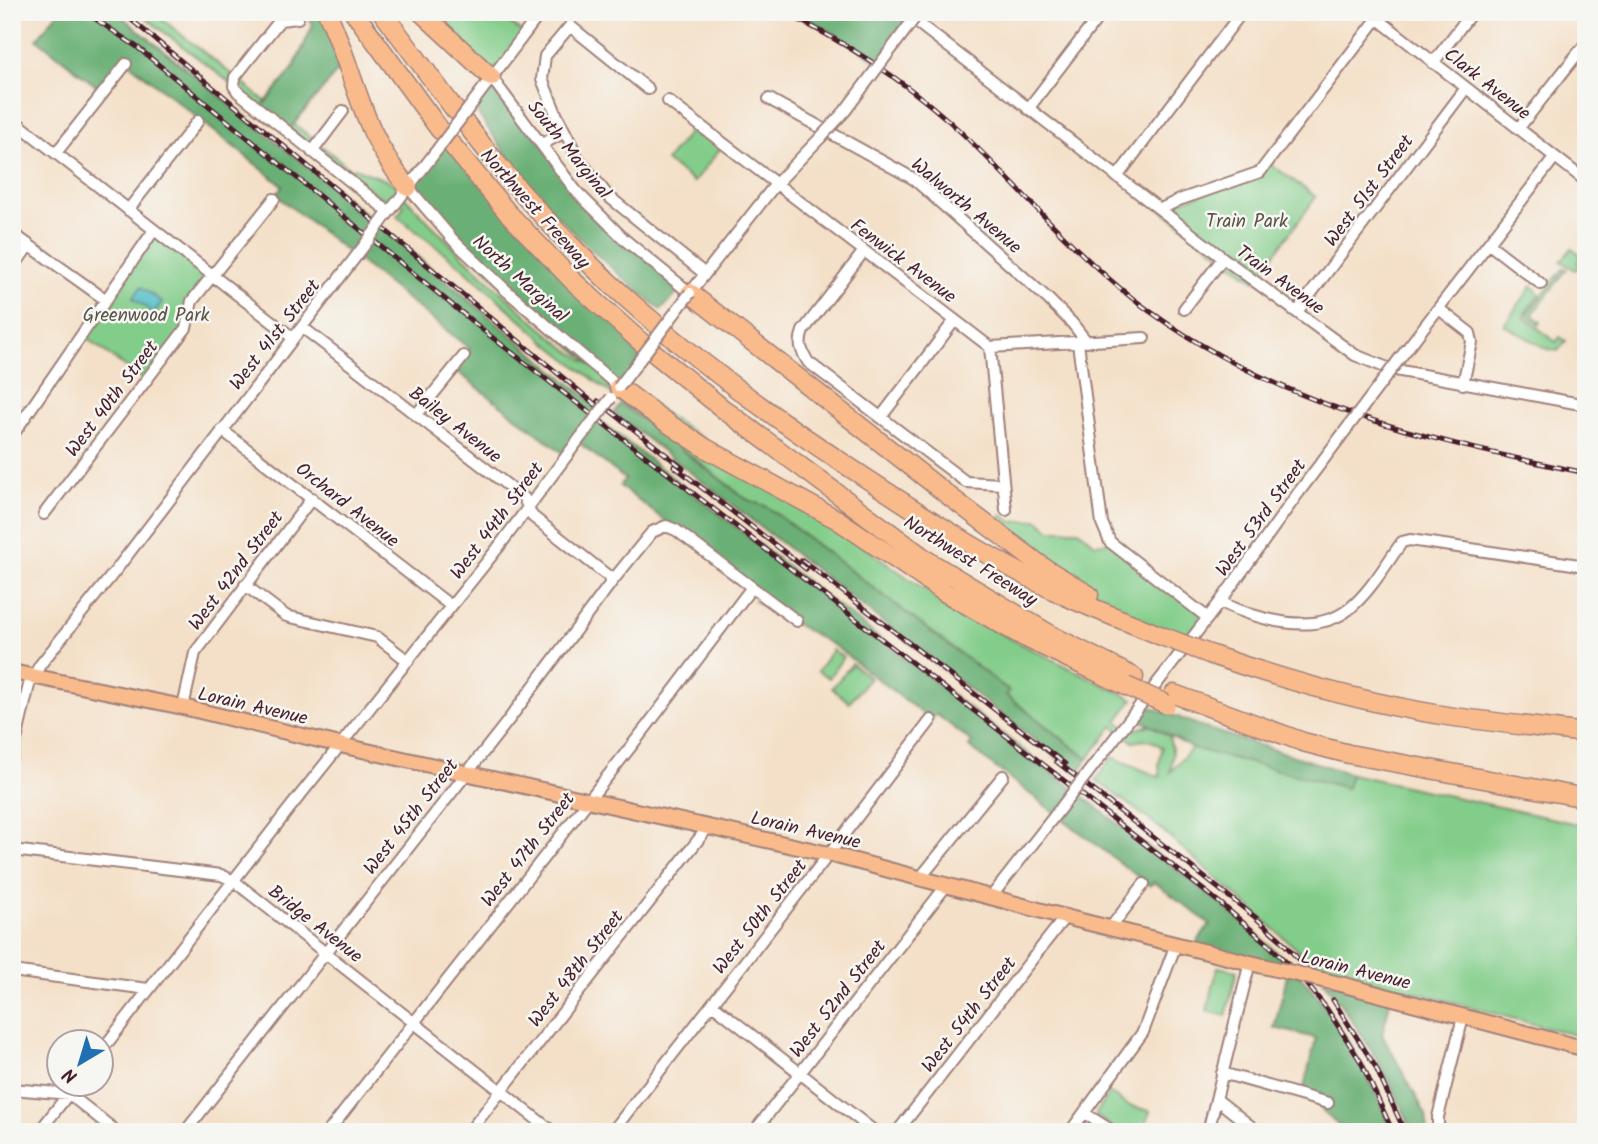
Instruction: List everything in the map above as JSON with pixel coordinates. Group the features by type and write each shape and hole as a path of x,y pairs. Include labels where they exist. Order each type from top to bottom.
{"highway":[{"path":"327,12 372,134 387,160 408,187"},
{"path":"354,12 440,130"},
{"path":"382,12 455,110"},
{"path":"421,12 491,77"},
{"name":"Northwest Freeway","path":"467,125 532,204 615,288 692,353 760,406 895,498 974,546 1062,594 1156,634 1289,681 1365,700 1440,714 1586,733"},
{"name":"Northwest Freeway","path":"452,145 507,212 573,281 642,343 722,408 928,561 1130,682 1170,699 1349,754 1586,798"},
{"path":"690,293 1043,567 1156,634"},
{"path":"615,392 707,449 838,520 944,592 1024,637 1130,682"}],"main road":[{"name":"Lorain Avenue","path":"12,672 830,854 1065,917 1344,985 1586,1049"}],"street":[{"name":"West 41st Street","path":"33,677 541,12"},
{"name":"Train Avenue","path":"897,12 910,17 1223,258 1354,355 1390,369 1585,404"},
{"name":"West 44th Street","path":"116,1031 451,606 775,185 845,111 919,12"},
{"path":"1028,109 1102,12"},
{"path":"1117,177 1242,12"},
{"path":"1433,63 1472,12"},
{"path":"1161,209 1179,200 1260,172 1373,15"},
{"name":"Clark Avenue","path":"1373,15 1586,181"},
{"path":"298,18 280,20 234,80 234,86 387,214"},
{"path":"648,89 570,26 550,48 542,67 545,86 578,158 608,197 705,274"},
{"path":"1518,129 1586,43"},
{"path":"56,153 126,64"},
{"name":"South Marginal","path":"491,77 576,191 625,240 690,293"},
{"name":"West 51st Street","path":"1297,312 1466,88"},
{"name":"Walworth Avenue","path":"769,99 914,179 1048,299 1072,323 1082,342"},
{"name":"Fenwick Avenue","path":"668,101 990,347"},
{"path":"312,152 343,111"},
{"path":"12,119 293,338"},
{"path":"128,210 198,121"},
{"path":"542,144 565,132"},
{"name":"West 53rd Street","path":"992,897 1220,603 1299,492 1555,157"},
{"name":"North Marginal","path":"408,187 454,241 615,392"},
{"name":"West 40th Street","path":"44,514 186,328 192,301 274,199"},
{"path":"12,436 154,230"},
{"path":"12,233 106,300"},
{"path":"1489,244 1541,284"},
{"path":"12,269 29,245"},
{"path":"864,251 803,331 800,343 803,354 808,362 966,482 1003,484"},
{"path":"1184,309 1223,258"},
{"path":"1439,309 1470,333 1472,342 1463,384"},
{"path":"881,417 955,320"},
{"name":"Bailey Avenue","path":"302,327 524,498 532,516 613,580"},
{"path":"1006,510 990,347 1144,338"},
{"path":"1082,342 1105,533 1110,542 1208,618"},
{"path":"416,415 464,356"},
{"name":"Orchard Avenue","path":"222,430 451,606"},
{"name":"West 42nd Street","path":"183,708 195,653 312,498"},
{"name":"West 45th Street","path":"186,1132 652,532 666,526 677,530 752,587"},
{"path":"1220,603 1242,612 1282,621 1314,623 1327,620 1350,609 1402,542 1410,540 1586,566"},
{"path":"245,585 286,616 377,637 408,660"},
{"path":"752,587 797,621"},
{"name":"West 47th Street","path":"328,1132 647,726 752,587"},
{"path":"12,757 33,677"},
{"name":"West 50th Street","path":"612,1132 830,854 931,720"},
{"path":"921,877 1003,776"},
{"name":"West 48th Street","path":"469,1132 709,826"},
{"name":"Bridge Avenue","path":"12,850 221,875 234,881 553,1132"},
{"path":"1111,927 1144,884"},
{"name":"West 52nd Street","path":"754,1132 946,886"},
{"name":"West 54th Street","path":"897,1132 1065,917"},
{"path":"1070,1132 1143,1032 1176,944"},
{"path":"1208,1132 1222,1073 1256,964"},
{"path":"12,971 148,989"},
{"path":"712,1004 875,1132"},
{"path":"1441,1129 1438,1117 1463,1017"},
{"path":"1222,1073 1328,1103"},
{"path":"12,1089 46,1092"},
{"path":"39,1132 66,1098"},
{"path":"74,1098 117,1132"},
{"path":"1216,1099 1258,1132"},
{"path":"1084,1113 1114,1132"}],"green space":[{"path":"58,12 116,12 602,410 596,418 1263,939 1303,979 1331,1014 1375,1091 1393,1132 1346,1132 1323,1112 1317,1100 1302,1096 1316,1038 1274,1028 1288,972 1193,948 1210,924 1154,882 1150,886 969,747 972,742 936,714 931,720 836,647 753,600 792,619 620,486 625,479 578,442 567,456 454,369 470,349 276,195 283,186 128,62 104,92 37,39"},
{"path":"138,12 153,12 352,170 355,168 396,184 396,188 479,272 567,349 838,528 915,583 1003,635 1133,699 1117,721 1130,731 1150,725 1169,736 1173,754 1170,772 1192,748 1351,774 1586,826 1586,1038 1316,966 1155,824 1096,780 1112,757 1162,776 1159,764 1162,748 1159,745 1149,740 1133,742 1113,726 1088,759 1006,695 1008,691 767,507 746,499 547,343 461,266 397,216 404,206 393,194 386,199 379,197"},
{"path":"305,12 327,12 346,61 287,132 260,109 293,69 313,25"},
{"path":"425,12 496,12 524,34 491,77"},
{"path":"794,12 897,12 910,17 882,64 834,33"},
{"path":"491,77 576,191 683,288 661,310 572,231 540,197 507,155 478,114 474,101"},
{"path":"693,127 720,149 694,182 666,161"},
{"path":"446,137 648,348 619,387 508,292 408,187"},
{"name":"Train Park","path":"1268,162 1316,197 1255,281 1161,209 1260,172"},
{"name":"Greenwood Park","path":"154,230 212,275 192,301 186,328 145,381 82,335"},
{"path":"1572,248 1582,256 1577,263 1580,266 1575,270 1561,261"},
{"path":"1564,268 1567,269 1532,315 1541,322 1539,325 1527,314"},
{"path":"1532,286 1540,294 1525,313 1525,318 1556,342 1560,337 1566,341 1558,351 1547,349 1504,325"},
{"path":"621,404 746,499 767,507 1009,691 1006,695 1088,759 1077,773 614,413"},
{"path":"1002,515 1012,522 1038,520 1051,530 1079,530 1095,544 1110,542 1208,618 1186,645 1085,593 992,529"},
{"path":"832,650 843,657 829,678 818,671"},
{"path":"852,664 870,678 849,702 832,688"},
{"path":"1149,706 1211,730 1351,774 1347,788 1192,748 1139,719"},
{"path":"1218,967 1237,971 1226,1016 1207,1011"},
{"path":"1323,981 1391,998 1382,1034 1426,1115 1428,1132 1413,1132 1373,1053"},
{"path":"1110,1093 1127,1105 1150,1111 1144,1132 1115,1129 1095,1115"}],"water":[{"path":"141,287 162,302 154,313 133,298"}],"railway":[{"path":"85,12 137,47 484,331 1062,779 1268,944 1303,979 1327,1009 1361,1062 1393,1132"},
{"path":"122,12 602,410"},
{"path":"783,12 828,35 911,90 950,122 1108,278 1184,334 1237,365 1292,391 1406,430 1586,473"},
{"path":"598,401 683,468"},
{"path":"674,466 806,569"},
{"path":"802,560 1065,764"},
{"path":"1056,761 1255,917 1280,939 1318,981"},
{"path":"1333,1000 1375,1066 1405,1132"}]}
